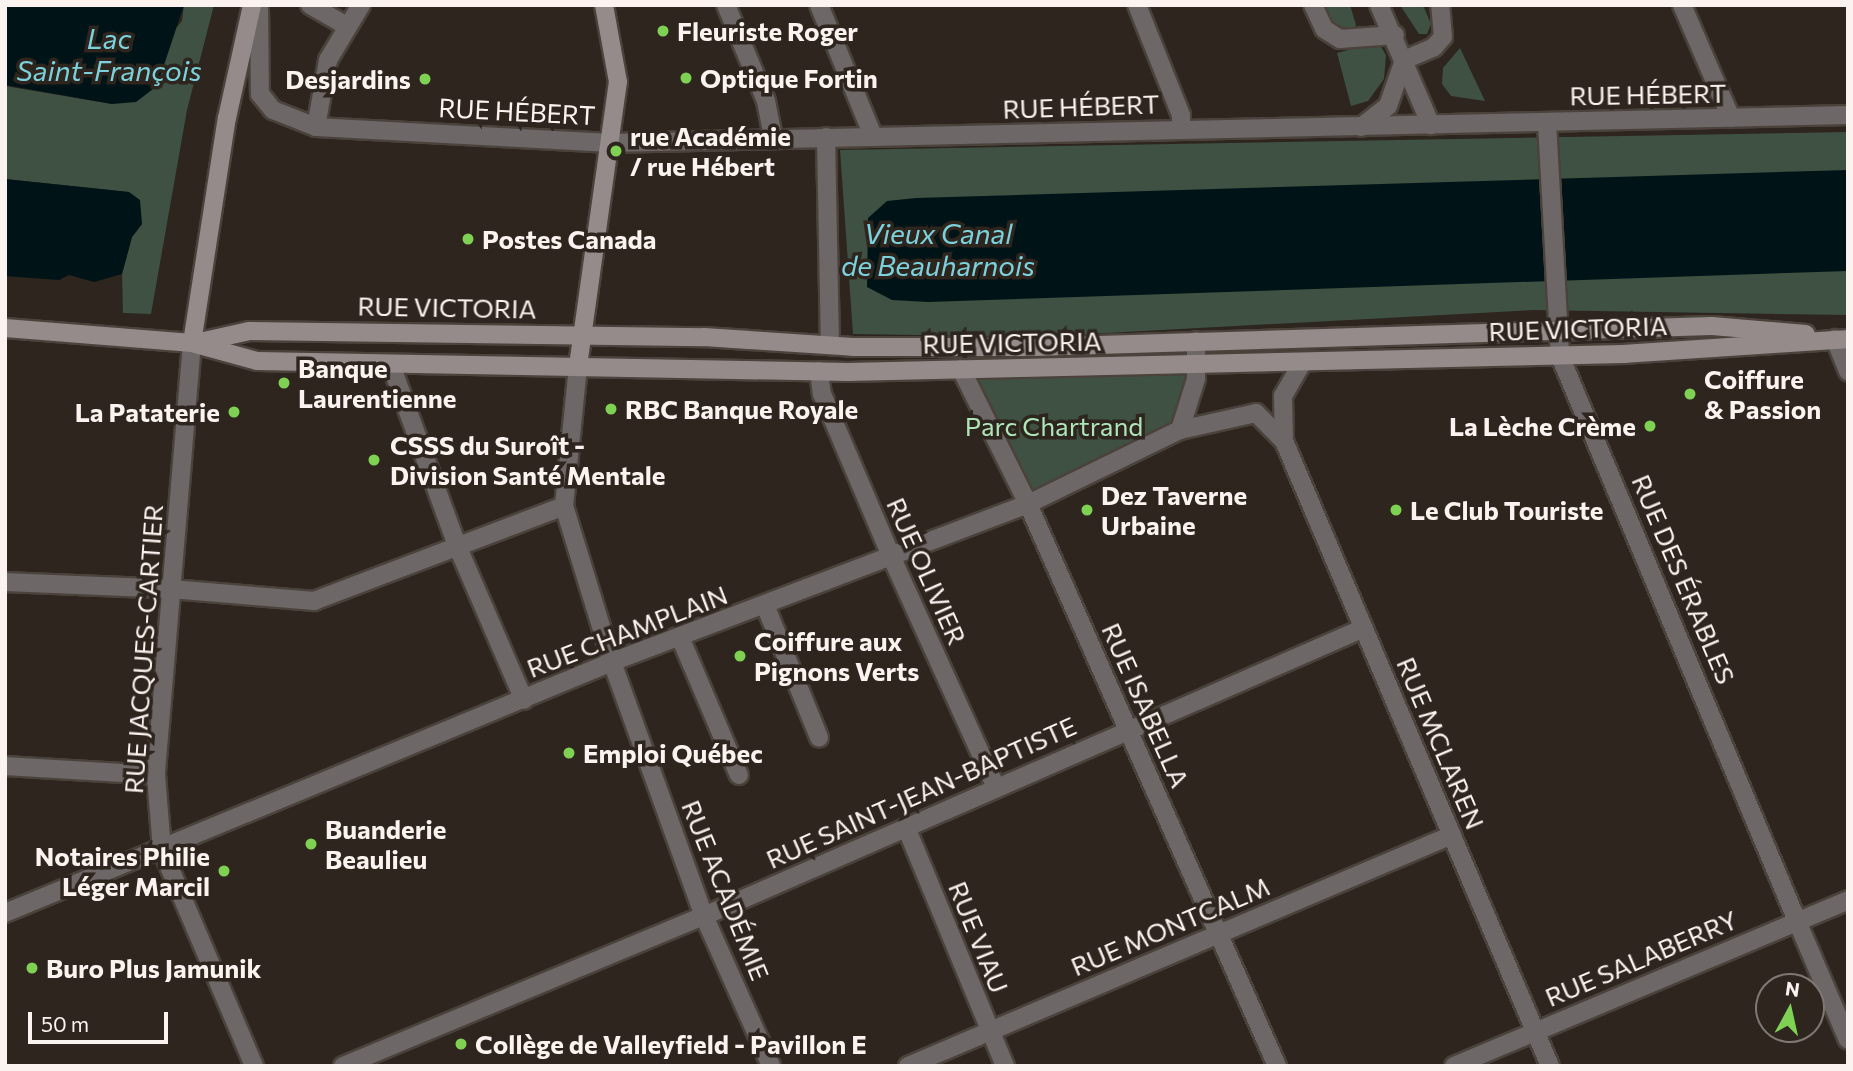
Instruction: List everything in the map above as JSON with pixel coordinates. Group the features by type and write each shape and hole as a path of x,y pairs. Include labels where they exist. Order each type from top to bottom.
{"main road":[{"path":"192,343 227,118 252,5"},
{"path":"578,366 611,143 616,55 604,5"},
{"name":"RUE VICTORIA","path":"192,343 249,331 581,335 830,345 1033,347 1712,326 1841,339"},
{"name":"RUE VICTORIA","path":"5,328 192,343 257,361 819,371 1560,356 1841,339"}],"street":[{"name":"RUE HÉBERT","path":"259,5 260,94 273,110 316,127 611,143 773,136 1054,137 1181,129 1848,115"},
{"path":"310,5 345,25"},
{"path":"316,127 322,77 345,25 361,5"},
{"path":"726,5 766,101 773,136"},
{"path":"819,5 873,136"},
{"path":"1137,5 1181,129"},
{"path":"1313,5 1324,29 1340,39 1395,36"},
{"path":"1379,5 1395,36 1431,125"},
{"path":"1362,127 1388,106 1404,60 1434,47 1443,37 1440,5"},
{"path":"1682,5 1731,118"},
{"name":"RUE DES ÉRABLES","path":"1547,122 1553,293 1560,356 1848,1040"},
{"path":"826,137 830,345"},
{"path":"1841,339 1848,371"},
{"path":"1180,430 1197,364 1196,341"},
{"name":"RUE JACQUES-CARTIER","path":"192,343 156,775 162,850 254,1066"},
{"name":"RUE MCLAREN","path":"1284,441 1283,396 1302,363"},
{"path":"391,365 456,543 524,700"},
{"name":"RUE ACADÉMIE","path":"578,366 564,506 612,662 704,916 771,1066"},
{"name":"RUE ISABELLA","path":"961,369 1028,504 1277,1066"},
{"name":"RUE OLIVIER","path":"819,371 822,394 891,556 996,788"},
{"name":"RUE MCLAREN","path":"1180,430 1256,413 1284,441 1550,1066"},
{"name":"RUE CHAMPLAIN","path":"5,914 612,662 1028,504 1180,430"},
{"path":"5,582 172,589 314,601 456,543 564,506"},
{"path":"765,605 819,737"},
{"name":"RUE SAINT-JEAN-BAPTISTE","path":"343,1066 704,916 1364,628"},
{"path":"680,637 739,775"},
{"path":"5,766 156,775"},
{"name":"RUE VIAU","path":"906,827 1005,1066"},
{"name":"RUE MONTCALM","path":"908,1066 1452,835"},
{"name":"RUE SALABERRY","path":"1454,1066 1848,900"}],"green space":[{"path":"184,5 214,5 187,110 151,314 123,313 122,274 132,237 142,224 129,192 5,179 5,86 112,104 182,21"},
{"path":"1320,5 1350,5 1356,25 1351,33 1340,33"},
{"path":"1400,5 1423,5 1431,24 1427,34 1419,34"},
{"path":"1378,42 1386,55 1384,79 1368,101 1351,106 1337,53"},
{"path":"1460,48 1485,101 1451,96 1442,84 1443,68"},
{"path":"1848,132 1848,315 1534,310 1033,337 853,334 840,150"},
{"name":"Parc Chartrand","path":"1197,364 1180,430 1028,504 964,376"}],"water":[{"name":"Lac Saint-François","path":"5,5 184,5 157,86 136,102 112,104 5,85"},
{"name":"Vieux Canal de Beauharnois","path":"1848,170 1848,271 928,302 892,300 867,287 868,218 887,201"},
{"path":"5,179 129,192 140,200 142,224 132,237 122,274 94,282 69,275 59,280 5,276"}],"place":[{"name":"Fleuriste Roger","path":"663,31"},
{"name":"Optique Fortin","path":"686,78"},
{"name":"Desjardins","path":"425,79"},
{"name":"rue Académie / rue Hébert","path":"616,151"},
{"name":"Postes Canada","path":"468,239"},
{"name":"Banque Laurentienne","path":"284,383"},
{"name":"Coiffure & Passion","path":"1690,394"},
{"name":"RBC Banque Royale","path":"611,409"},
{"name":"La Pataterie","path":"234,412"},
{"name":"La Lèche Crème","path":"1650,426"},
{"name":"CSSS du Suroît - Division Santé Mentale","path":"374,460"},
{"name":"Dez Taverne Urbaine","path":"1087,510"},
{"name":"Le Club Touriste","path":"1396,510"},
{"name":"Coiffure aux Pignons Verts","path":"740,656"},
{"name":"Emploi Québec","path":"569,753"},
{"name":"Buanderie Beaulieu","path":"311,844"},
{"name":"Notaires Philie Léger Marcil","path":"224,871"},
{"name":"Buro Plus Jamunik","path":"32,968"},
{"name":"Collège de Valleyfield - Pavillon E","path":"461,1044"}]}
